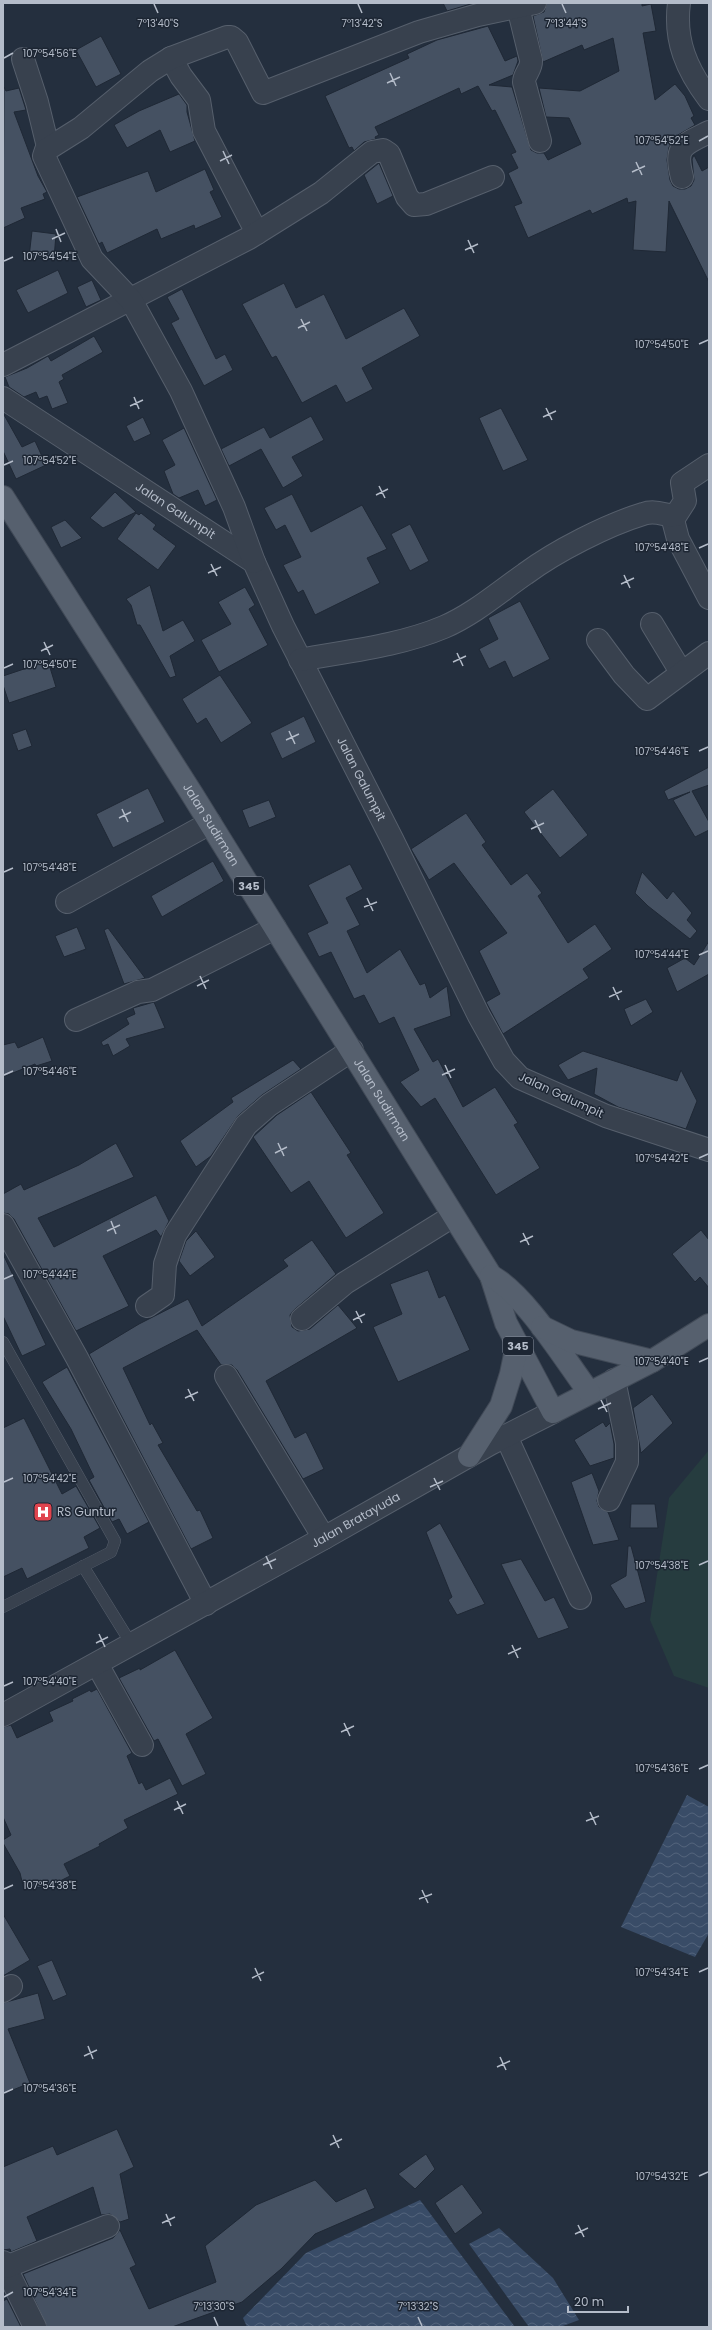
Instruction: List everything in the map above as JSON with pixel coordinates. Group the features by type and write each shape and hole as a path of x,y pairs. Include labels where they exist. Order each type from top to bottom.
{"main road":[{"name":"Jalan Sudirman","path":"3,497 396,1119 453,1216 491,1276"},
{"name":"345","path":"491,1276 504,1282 512,1291 589,1392"},
{"name":"345","path":"491,1276 506,1323 553,1412"},
{"name":"Jalan Bratayuda","path":"553,1412 589,1392 652,1361 709,1325"},
{"name":"345","path":"540,1326 572,1341 652,1361"},
{"name":"345","path":"469,1456 501,1406 511,1374 517,1345"}],"street":[{"path":"679,3 677,18 679,42 687,66 709,99"},
{"path":"254,562 234,507 181,391 131,300 92,259 44,156 48,147 81,128 150,71 171,58 194,48 231,37 237,42 259,89 264,93 399,39 478,15 527,5 531,67 524,76 524,82 540,141"},
{"path":"171,58 181,76 199,100 204,131 257,233"},
{"path":"23,59 37,102 48,147"},
{"path":"682,177 678,161 679,152 683,146 709,132"},
{"path":"3,365 131,300 257,233 321,193 360,160 377,150 383,150 389,154 407,197 414,205 426,204 493,177"},
{"name":"Jalan Galumpit","path":"3,398 254,562 300,660 479,1016 508,1066 520,1078 606,1116 709,1150"},
{"path":"300,660 373,648 445,627 484,604 543,561 603,531 645,513 664,513 672,516 678,514 685,501 682,483 709,465"},
{"path":"672,516 678,539 709,598"},
{"path":"652,624 681,672"},
{"path":"598,640 624,675 647,699 681,672 709,653"},
{"path":"67,902 210,823"},
{"path":"76,1020 138,992 152,990 275,928"},
{"path":"147,1306 163,1295 165,1264 175,1235 246,1125 269,1105 352,1050"},
{"path":"302,1319 345,1283 453,1216"},
{"path":"3,1226 77,1358 206,1604"},
{"path":"226,1376 324,1538"},
{"path":"609,1500 627,1462 627,1443 614,1380"},
{"name":"Jalan Bratayuda","path":"3,1715 206,1604 469,1456 553,1412"},
{"path":"506,1436 580,1598"},
{"path":"97,1664 142,1745"},
{"path":"35,2327 9,2290 4,2264 108,2226"}],"lane":[{"path":"3,1342 115,1541 111,1552 3,1607"},
{"path":"83,1566 132,1645"}],"green space":[{"path":"709,1450 709,1688 674,1676 650,1620 669,1498"}],"water":[{"path":"687,1795 709,1807 709,1933 695,1957 621,1927"},
{"path":"420,2200 515,2327 247,2327 243,2318 306,2253"},
{"path":"499,2228 553,2278 579,2320 560,2327 529,2327 469,2244"}],"building":[{"path":"443,3 474,3 447,11"},
{"path":"547,3 642,3 642,6 651,4 656,31 643,33 655,100 675,84 685,96 694,116 691,118 695,125 678,135 669,147 667,160 670,180 673,186 679,189 685,189 691,186 694,180 692,159 694,155 702,171 709,167 709,282 669,201 666,252 633,250 636,201 628,203 627,198 592,214 590,210 528,238 514,206 522,203 508,173 518,168 511,154 516,152 495,110 492,111 478,86 461,94 459,88 375,127 379,135 375,137 376,139 364,142 354,151 352,147 349,148 325,96 409,58 407,54 437,40 488,26 505,61 517,56 518,61 513,75 489,85 512,87 531,150 537,153 544,153 548,160 581,144 569,118 546,117 539,88 580,91 619,71 613,38 584,50 582,45 543,62 533,16 544,12"},
{"path":"101,36 121,74 96,87 76,50"},
{"path":"4,87 6,91 19,88 26,110 14,112 38,176 47,192 43,194 45,199 21,208 25,218 3,228"},
{"path":"179,94 187,105 187,112 195,141 170,152 160,130 127,148 114,125 139,111"},
{"path":"379,163 393,196 377,204 364,175"},
{"path":"205,169 214,190 210,192 222,217 195,229 194,225 161,239 157,229 107,253 102,242 99,244 77,197 148,171 156,192"},
{"path":"32,231 56,234 54,259 29,257"},
{"path":"58,270 68,293 28,313 16,290"},
{"path":"92,280 101,300 86,307 77,287"},
{"path":"284,283 296,308 324,294 346,339 404,308 420,336 362,368 373,389 346,403 336,385 302,403 276,356 272,358 242,304"},
{"path":"182,289 216,359 225,354 233,370 204,386 171,323 179,319 167,297"},
{"path":"94,336 103,352 62,375 64,379 59,382 68,403 52,409 47,396 39,399 36,392 24,397 9,387 5,377 27,368 48,356 51,361"},
{"path":"501,408 528,460 503,471 479,418"},
{"path":"3,413 22,447 35,441 46,465 16,479 3,451"},
{"path":"311,416 324,440 292,457 303,476 283,488 261,449 229,466 221,449 264,427 270,438"},
{"path":"143,417 151,434 134,442 126,426"},
{"path":"184,428 217,500 205,506 198,490 179,498 173,494 164,471 175,465 162,440"},
{"path":"115,492 136,512 103,528 90,518"},
{"path":"292,494 311,532 362,505 387,549 367,558 380,583 315,615 303,590 298,593 283,565 301,557 285,525 276,530 264,508"},
{"path":"136,513 139,515 141,513 156,525 153,529 176,546 158,570 117,539"},
{"path":"65,520 82,538 61,548 51,527"},
{"path":"410,524 429,561 410,571 391,534"},
{"path":"150,585 163,631 183,620 195,641 170,656 176,676 170,678 140,625 137,625 131,605 126,599"},
{"path":"245,587 255,605 249,609 268,645 219,672 201,640 231,624 218,602"},
{"path":"520,601 550,659 513,678 505,661 489,669 479,649 498,639 488,618"},
{"path":"48,661 56,687 9,703 3,685 3,676"},
{"path":"220,675 252,723 221,743 206,718 197,724 182,699"},
{"path":"304,716 316,742 282,759 270,733"},
{"path":"26,729 32,746 18,751 12,734"},
{"path":"709,767 709,785 692,791 709,822 709,830 695,837 673,800 690,792 668,800 664,791"},
{"path":"148,788 165,822 113,848 96,814"},
{"path":"553,789 588,835 560,858 524,812"},
{"path":"269,800 276,817 249,828 242,810"},
{"path":"466,813 486,842 482,845 511,885 527,873 542,893 538,896 568,943 595,924 612,949 583,969 589,978 503,1034 486,1002 500,994 479,951 507,933 454,863 429,880 411,849"},
{"path":"213,861 224,881 162,917 151,896"},
{"path":"350,864 363,889 346,898 360,925 347,931 367,973 400,949 420,985 425,983 430,998 447,986 451,1016 414,1029 433,1062 438,1059 463,1107 495,1087 518,1123 514,1125 540,1168 496,1195 435,1098 421,1107 400,1082 419,1070 394,1017 379,1024 364,995 354,999 331,952 319,957 307,933 328,923 308,885"},
{"path":"642,872 667,899 673,891 692,913 687,920 697,931 690,939 648,906 635,893"},
{"path":"77,927 86,949 64,957 55,936"},
{"path":"108,928 145,978 124,984 104,930"},
{"path":"709,941 709,974 677,992 667,968 685,958 694,965"},
{"path":"646,999 653,1012 631,1026 624,1009"},
{"path":"154,1002 165,1028 126,1039 130,1046 113,1056 108,1044 103,1046 101,1042 129,1024 126,1018 135,1014 133,1008"},
{"path":"43,1037 52,1061 36,1066 35,1064 3,1077 3,1045 15,1042 18,1048"},
{"path":"583,1051 677,1081 681,1070 697,1101 686,1129 618,1107 594,1094 597,1068 568,1080 558,1065"},
{"path":"293,1060 301,1069 262,1095 238,1116 211,1156 196,1167 180,1141 233,1102 231,1098"},
{"path":"311,1092 351,1153 347,1155 384,1213 346,1238 309,1181 291,1193 253,1137 277,1115"},
{"path":"116,1143 134,1177 38,1218 54,1247 156,1195 169,1221 161,1237 156,1230 103,1256 129,1306 76,1331 14,1219 9,1214 3,1213 3,1194 21,1184 24,1190 79,1165"},
{"path":"701,1230 709,1240 709,1288 700,1277 695,1282 672,1254"},
{"path":"196,1231 215,1257 190,1276 179,1261 186,1241"},
{"path":"312,1240 336,1274 294,1310 290,1315 292,1327 298,1331 310,1329 338,1305 357,1328 266,1381 295,1438 306,1432 324,1469 303,1479 237,1370 232,1365 221,1365 197,1330 123,1368 150,1425 152,1423 163,1443 158,1445 197,1511 200,1510 213,1538 191,1549 89,1354 139,1324 188,1299 202,1326 288,1266 283,1260"},
{"path":"3,1254 46,1345 22,1356 3,1316"},
{"path":"428,1270 439,1298 445,1295 470,1350 398,1382 373,1327 402,1314 390,1284"},
{"path":"67,1367 149,1522 127,1534 119,1519 112,1522 89,1480 94,1477 71,1429 42,1382"},
{"path":"652,1394 673,1423 641,1453 633,1408"},
{"name":"RS Guntur","path":"24,1418 62,1494 76,1486 100,1528 84,1537 89,1548 27,1579 22,1568 3,1577 3,1428"},
{"path":"603,1422 606,1427 610,1423 614,1444 614,1458 590,1466 574,1440"},
{"path":"592,1473 599,1491 597,1501 599,1507 608,1512 619,1540 593,1545 571,1482"},
{"path":"631,1504 655,1504 658,1528 630,1528"},
{"path":"440,1523 485,1604 457,1615 448,1600 452,1597 426,1532"},
{"path":"628,1546 631,1546 646,1602 625,1609 610,1585 626,1576"},
{"path":"521,1559 545,1601 554,1597 569,1628 538,1639 501,1564"},
{"path":"175,1650 213,1718 186,1734 206,1774 182,1786 158,1739 154,1741 119,1678 140,1668 140,1670"},
{"path":"97,1689 132,1753 127,1756 139,1784 142,1782 146,1790 170,1778 178,1794 124,1820 128,1828 99,1844 100,1846 64,1864 70,1876 52,1885 24,1890 20,1873 3,1843 3,1840 11,1835 3,1817 3,1727 11,1725 17,1738 53,1721 49,1712 73,1701 72,1699 90,1690 91,1692"},
{"path":"3,1914 30,1960 3,1976"},
{"path":"52,1960 67,1995 53,2001 37,1966"},
{"path":"38,1993 45,2019 8,2029 30,2083 3,2094 3,2003"},
{"path":"117,2129 134,2167 120,2174 129,2219 120,2222 110,2214 101,2215 93,2187 27,2217 37,2241 11,2252 10,2249 3,2250 3,2167 53,2146 57,2155"},
{"path":"426,2154 435,2169 415,2189 398,2174"},
{"path":"315,2180 336,2202 366,2188 375,2208 315,2234 281,2269 242,2302 172,2327 47,2327 23,2274 113,2238 120,2230 136,2265 130,2268 149,2309 216,2282 205,2246 256,2205"},
{"path":"462,2184 483,2213 455,2234 435,2203"},
{"path":"7,2299 21,2327 3,2327 3,2301"}],"place":[{"name":"RS Guntur","path":"43,1512"}]}
